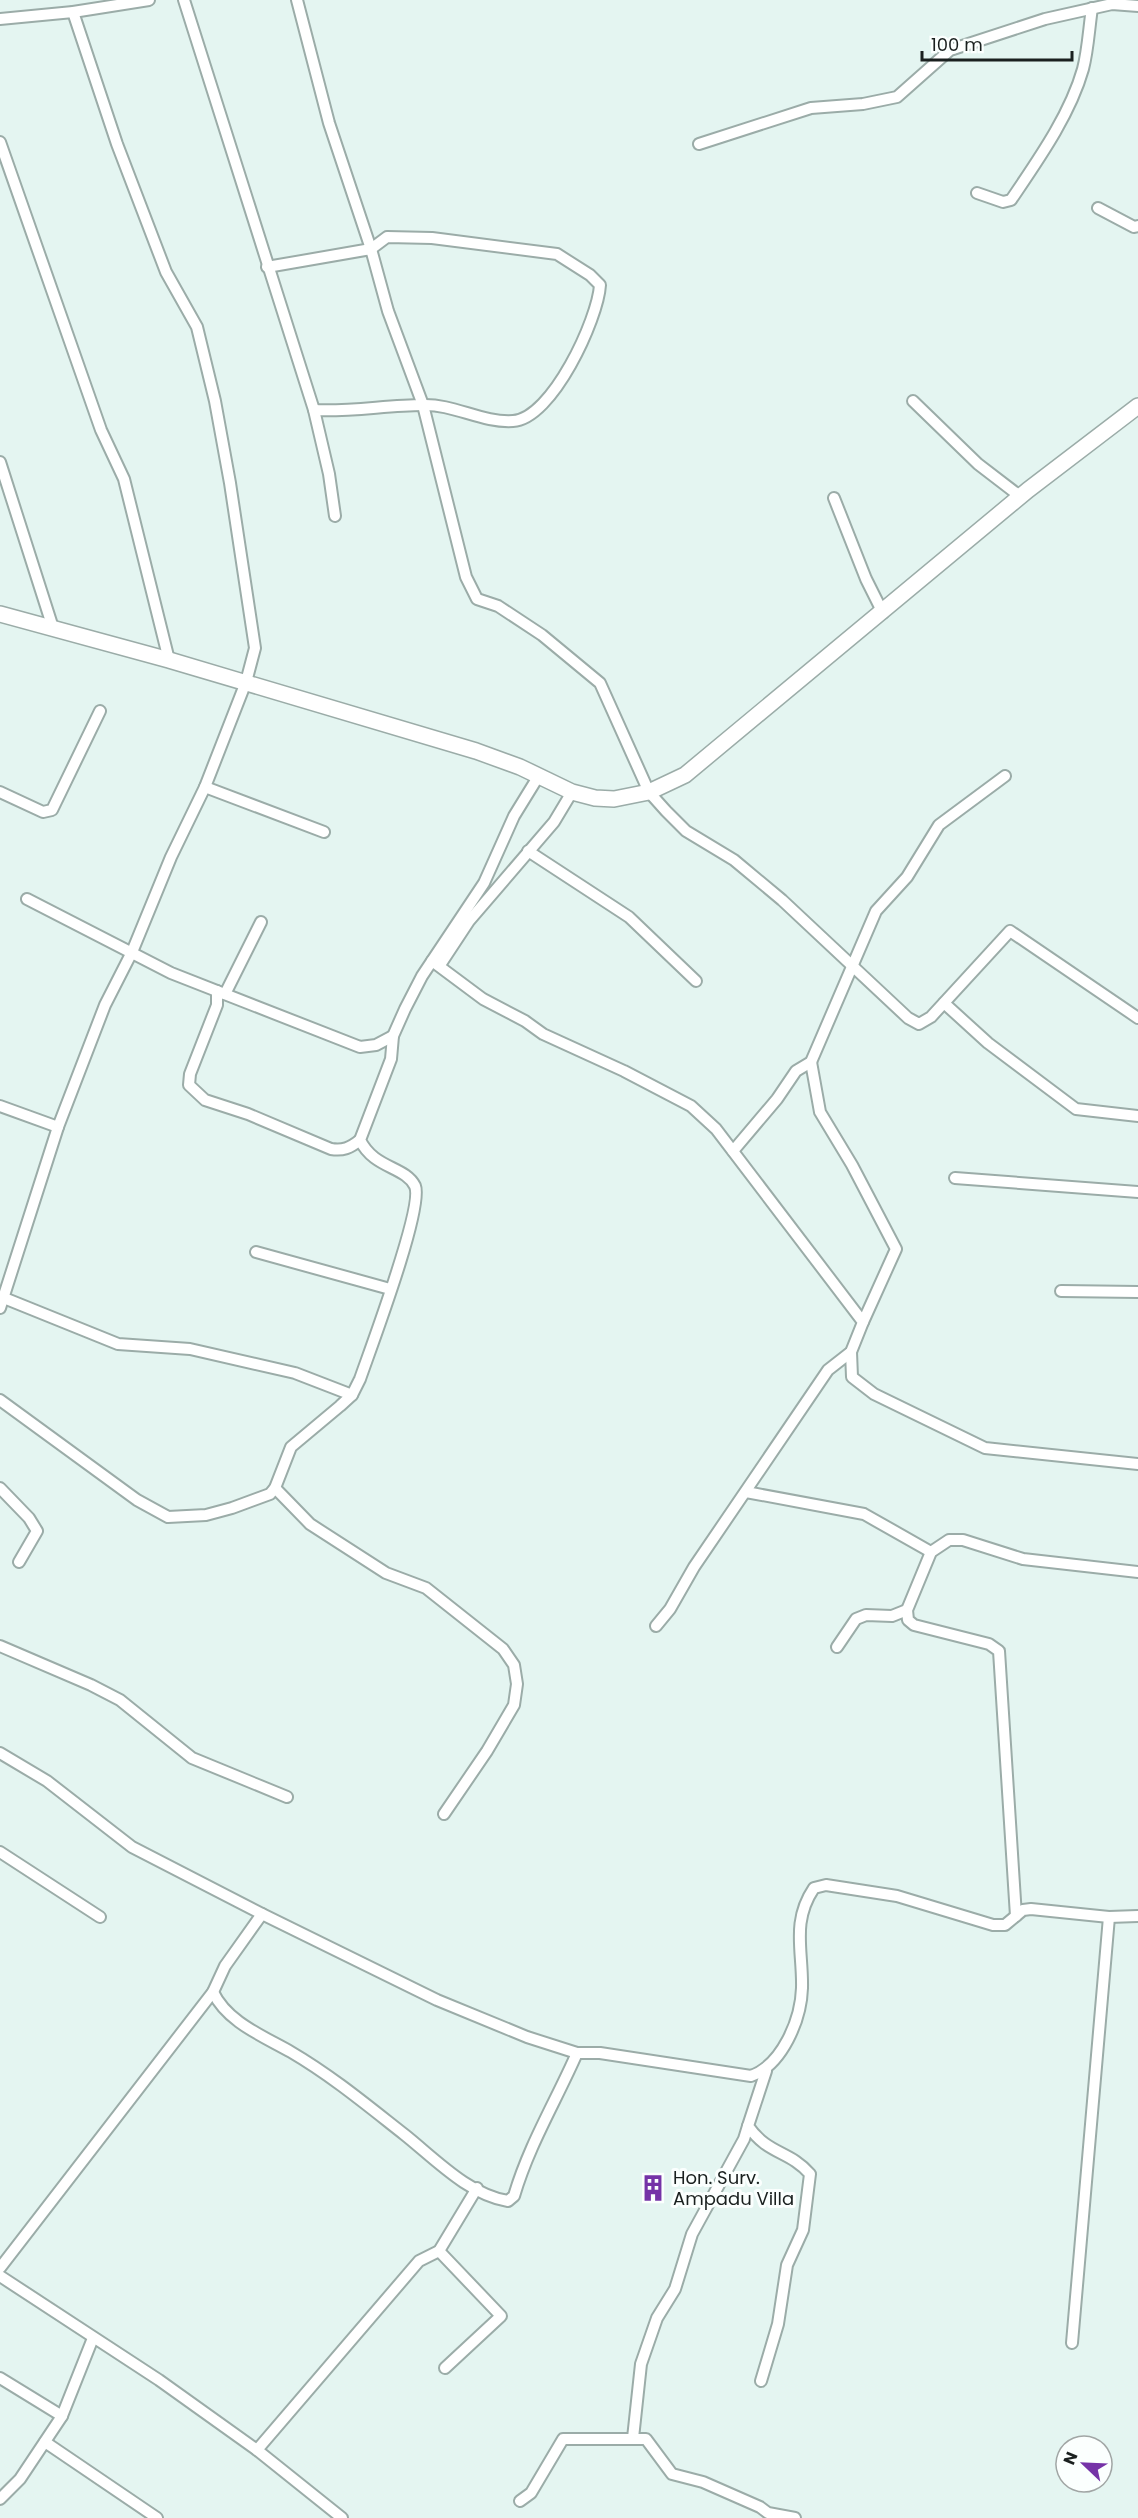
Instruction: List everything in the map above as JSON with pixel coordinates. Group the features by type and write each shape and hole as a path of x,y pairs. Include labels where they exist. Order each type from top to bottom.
{"street":[{"path":"0,19 73,12 149,0"},
{"path":"184,0 314,410 329,474 335,516"},
{"path":"297,0 329,123 371,249 388,311 423,405 466,577 477,599 498,606 542,635 600,682 649,792 686,831 734,860 782,900 908,1018 919,1024 931,1017 1010,931 1138,1018"},
{"path":"699,144 812,108 863,104 897,97 950,50 1045,19 1112,2 1138,6"},
{"path":"977,193 1003,202 1011,200 1028,176 1072,100 1084,66 1092,8"},
{"path":"73,12 117,144 166,272 197,327 228,471 255,648 246,682 206,787 171,857 132,952 105,1005 58,1127 2,1303 118,1344 190,1349 295,1373 352,1395"},
{"path":"0,142 101,430 124,479 169,660"},
{"path":"1098,208 1134,227 1138,226"},
{"path":"267,267 371,249 387,237 432,238 556,254 590,275 600,285 599,302 562,382 551,397 529,415 515,422 485,419 445,406 423,405 347,411 314,410"},
{"path":"913,402 978,464 1020,497"},
{"path":"0,614 246,682 476,751 520,767 572,792 614,799 649,792 685,775 1020,497 1138,406"},
{"path":"0,462 53,628"},
{"path":"834,498 862,569 883,613"},
{"path":"0,792 43,812 52,810 100,711"},
{"path":"1005,776 939,825 907,877 876,911 812,1062 820,1112 852,1165 896,1249 851,1352 852,1377 874,1394 985,1448 1138,1464"},
{"path":"261,922 221,992 190,1074 189,1085 205,1100 248,1114 331,1149 339,1151 351,1148 360,1140 391,1059 393,1036 484,883 514,816 538,777"},
{"path":"206,787 324,832"},
{"path":"436,963 554,822 572,792"},
{"path":"528,851 629,917 696,981"},
{"path":"27,899 100,939 132,952 171,973 360,1047 376,1045 393,1036"},
{"path":"436,963 449,976 483,999 525,1021 543,1034 624,1071 691,1106 716,1129 863,1322"},
{"path":"944,1003 988,1043 1076,1109 1138,1116"},
{"path":"733,1151 777,1099 796,1071 812,1062"},
{"path":"0,1106 58,1127"},
{"path":"0,1400 137,1500 168,1517 206,1515 270,1494 275,1488 291,1447 352,1395 360,1380 406,1242 416,1187 402,1174 380,1164 366,1153 360,1140"},
{"path":"955,1178 1138,1192"},
{"path":"256,1252 390,1289"},
{"path":"1061,1291 1138,1292"},
{"path":"656,1626 670,1609 694,1567 828,1370 851,1352"},
{"path":"0,1488 29,1518 37,1531 19,1562"},
{"path":"275,1488 310,1524 386,1573 426,1588 502,1649 514,1665 517,1684 514,1705 487,1751 444,1815"},
{"path":"746,1492 864,1514 931,1552"},
{"path":"1016,1916 999,1651 990,1644 914,1625 908,1620 906,1610 931,1552 949,1540 963,1539 1023,1559 1138,1572"},
{"path":"837,1647 856,1619 866,1615 892,1616 906,1610"},
{"path":"0,1646 92,1685 120,1700 192,1758 287,1797"},
{"path":"0,1753 48,1781 132,1847 437,2000 526,2037 577,2053 600,2053 752,2076 766,2071"},
{"path":"0,1852 100,1917"},
{"path":"633,2438 641,2364 657,2318 675,2289 692,2234 744,2139 766,2071 782,2052 795,2018 802,1989 798,1934 806,1899 813,1888 826,1885 897,1896 993,1925 1005,1925 1023,1910 1031,1909 1109,1917 1138,1916"},
{"path":"0,2268 213,1992 225,1966 262,1914"},
{"path":"1072,2343 1109,1917"},
{"path":"213,1992 220,2007 239,2022 327,2073 477,2188 496,2199 508,2201 514,2196 536,2135 560,2093 577,2053"},
{"path":"748,2126 766,2147 800,2162 810,2174 803,2230 787,2265 778,2324 761,2381"},
{"path":"258,2450 419,2261 439,2251 477,2188"},
{"path":"439,2251 501,2316 445,2368"},
{"path":"0,2277 159,2380 258,2450 342,2518"},
{"path":"0,2499 20,2479 62,2416 93,2338"},
{"path":"0,2378 62,2416"},
{"path":"520,2501 531,2493 563,2439 633,2438 646,2439 651,2443 665,2467 678,2477 703,2482 760,2507 768,2513 795,2518"},
{"path":"45,2442 158,2518"}],"place":[{"name":"Hon. Surv. Ampadu Villa","path":"653,2188"}]}
